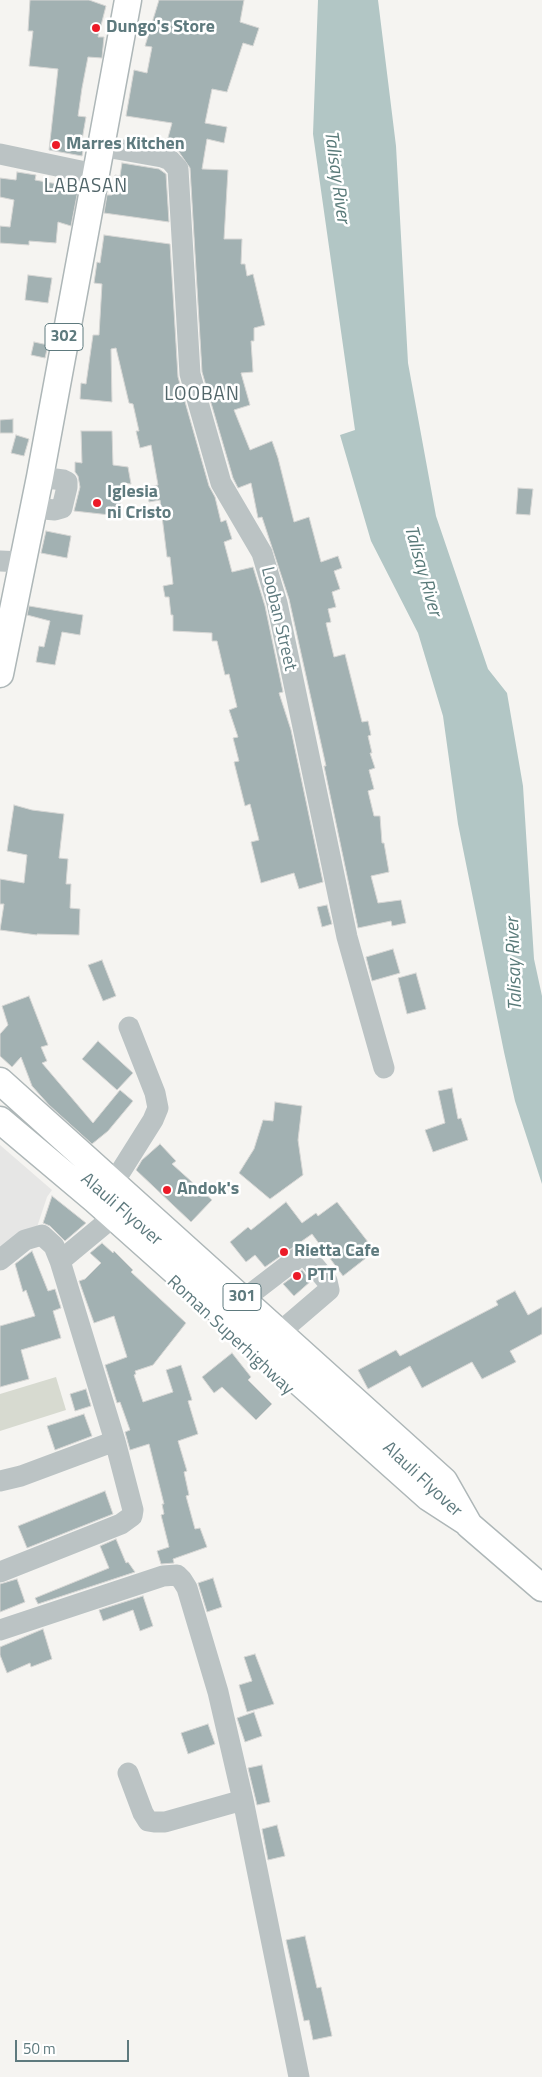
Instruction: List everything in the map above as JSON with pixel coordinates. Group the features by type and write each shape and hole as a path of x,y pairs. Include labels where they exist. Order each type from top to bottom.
{"main road":[{"name":"302","path":"0,674 11,562 33,508 40,477 128,0"},
{"name":"Roman Superhighway","path":"0,1081 104,1200 354,1452 421,1506 470,1524"},
{"name":"Alauli Flyover","path":"0,1104 104,1200"},
{"name":"Alauli Flyover","path":"0,1120 104,1200"},
{"name":"Roman Superhighway","path":"0,1131 104,1200 244,1299 444,1481 470,1524 542,1588"}],"street":[{"name":"Looban Street","path":"100,146 162,157 170,160 178,169 190,374 221,483 262,553 277,603 347,937 384,1068"},
{"path":"0,154 95,174"},
{"path":"60,1261 104,1200 158,1108 155,1093 129,1027"},
{"path":"0,1260 25,1240 42,1235 54,1246 116,1442 132,1506 132,1516 121,1524 0,1572"},
{"path":"244,1299 300,1256 307,1257 330,1287 280,1332"},
{"path":"0,1481 21,1476 116,1442"},
{"path":"0,1630 163,1576 177,1575 187,1588 215,1682 243,1800 299,2077"},
{"path":"128,1774 148,1821 165,1822 243,1800"}],"shaded area":[{"path":"0,1145 52,1190 47,1197 36,1230 0,1251"},
{"path":"56,1377 66,1410 0,1431 0,1394"}],"water":[{"name":"Talisay River","path":"318,0 378,0 396,146 408,363 436,516 488,669 507,693 523,786 534,959 542,996 542,1184 515,1101 504,1052 458,824 443,716 418,633 371,541 340,435 355,430 313,134"}],"building":[{"path":"30,0 89,0 106,6 98,37 104,37 102,58 88,57 82,88 78,116 86,117 82,140 85,140 82,156 49,150 58,69 29,66 33,31 28,31"},
{"path":"159,0 244,0 240,22 259,28 253,46 243,43 227,92 212,89 205,123 227,127 224,143 207,139 202,169 228,170 224,239 242,239 241,264 245,264 247,276 253,274 265,325 254,328 254,341 251,341 253,372 241,373 250,405 234,410 250,450 272,441 294,522 309,517 321,562 338,556 342,568 334,571 340,589 332,592 336,607 328,609 331,622 326,623 334,657 345,654 362,722 368,721 371,735 368,736 372,753 370,753 375,768 369,770 374,789 368,791 374,816 380,816 382,843 384,843 389,872 371,876 378,903 401,900 406,923 392,926 391,921 358,928 324,766 326,766 289,599 262,517 258,518 251,483 238,488 233,478 202,372 190,168 179,152 166,145 172,123 126,116 134,70 147,73 152,47 145,46"},
{"path":"122,163 159,169 166,174 169,222 104,213 107,195 112,195 115,175 120,176"},
{"path":"17,172 36,175 35,180 63,185 64,182 79,185 71,226 58,222 56,243 29,241 29,245 0,243 0,226 10,227 14,200 0,197 0,178 16,180"},
{"path":"104,235 170,244 178,377 221,522 226,520 232,539 224,542 232,572 253,567 265,606 283,692 279,693 291,730 323,882 299,889 294,873 261,883 251,842 259,840 250,804 245,806 234,762 239,761 233,738 238,737 229,710 237,707 229,674 225,675 217,641 212,641 212,633 173,631 173,615 171,615 169,597 165,597 163,586 173,584 170,557 167,557 160,500 149,502 147,487 158,485 151,445 140,448 136,431 139,431 133,404 129,403 116,348 111,349 112,402 80,399 81,383 86,384 93,335 99,335 102,284 94,283 97,262 100,263"},
{"path":"28,275 52,278 48,303 25,300"},
{"path":"34,342 48,345 45,358 31,355"},
{"path":"13,419 13,433 0,433 0,420"},
{"path":"81,431 112,431 113,465 128,467 131,484 123,483 119,516 74,511 80,487 78,476 75,472 75,462 82,463"},
{"path":"16,435 29,439 24,456 11,453"},
{"path":"518,488 533,489 530,515 516,514"},
{"path":"46,531 71,536 67,558 41,553"},
{"path":"29,606 83,615 80,635 62,632 55,665 36,662 39,646 44,647 50,621 27,615"},
{"path":"14,805 32,810 64,814 59,858 68,859 66,884 71,884 70,908 80,909 79,935 37,935 0,930 4,904 0,904 0,879 24,883 27,855 7,851"},
{"path":"327,905 332,924 322,927 317,907"},
{"path":"393,949 400,973 372,981 366,957"},
{"path":"102,960 116,996 103,1001 88,965"},
{"path":"416,973 426,1009 407,1014 398,978"},
{"path":"29,996 48,1045 41,1047 47,1061 42,1063 93,1123 120,1090 133,1101 108,1131 92,1144 49,1105 32,1086 21,1057 12,1067 0,1056 0,1034 8,1025 2,1006"},
{"path":"98,1041 133,1073 117,1090 82,1059"},
{"path":"452,1088 458,1119 461,1118 468,1140 433,1152 425,1130 445,1123 438,1091"},
{"path":"275,1102 302,1106 298,1140 303,1175 270,1199 239,1173 254,1149 263,1120 273,1121"},
{"path":"160,1144 176,1161 172,1164 212,1200 191,1222 136,1170 142,1160"},
{"path":"52,1196 86,1223 65,1241 50,1226 43,1223"},
{"path":"286,1202 302,1223 316,1213 318,1216 337,1202 375,1251 343,1276 312,1234 265,1267 255,1255 246,1262 230,1242 248,1227 251,1230"},
{"path":"102,1243 113,1253 114,1251 133,1270 131,1272 186,1323 153,1365 135,1371 136,1374 134,1375 143,1402 173,1392 166,1370 181,1365 192,1400 188,1401 198,1434 178,1441 187,1471 184,1472 189,1495 186,1496 195,1529 200,1528 207,1547 173,1559 174,1563 161,1564 157,1551 169,1547 161,1515 164,1514 162,1504 164,1504 149,1444 130,1450 125,1432 130,1430 120,1402 117,1403 105,1365 127,1357 114,1316 94,1323 79,1281 85,1279 101,1263 90,1253"},
{"path":"32,1251 48,1291 55,1289 61,1308 53,1311 61,1338 21,1350 29,1379 0,1387 0,1326 35,1316 26,1290 23,1292 15,1264"},
{"path":"302,1270 311,1281 294,1296 283,1284"},
{"path":"515,1291 528,1315 542,1307 542,1334 510,1351 516,1362 482,1379 472,1362 422,1388 410,1366 368,1389 358,1370 396,1350 400,1356 498,1305 496,1301"},
{"path":"232,1353 251,1377 248,1380 272,1404 256,1420 222,1387 214,1393 202,1377"},
{"path":"86,1389 91,1406 75,1411 70,1394"},
{"path":"84,1414 92,1436 55,1450 47,1426"},
{"path":"105,1491 113,1514 27,1548 18,1526"},
{"path":"116,1539 126,1563 128,1562 135,1572 38,1604 35,1598 109,1568 100,1546"},
{"path":"213,1578 222,1607 207,1612 198,1583"},
{"path":"17,1579 25,1602 0,1612 0,1584"},
{"path":"143,1596 153,1626 140,1631 133,1610 103,1621 99,1610"},
{"path":"43,1629 52,1659 31,1667 30,1663 7,1673 0,1655 0,1647"},
{"path":"255,1654 274,1704 247,1712 239,1685 252,1681 244,1657"},
{"path":"254,1712 262,1736 245,1742 237,1718"},
{"path":"208,1724 215,1744 188,1754 181,1733"},
{"path":"262,1765 270,1802 257,1805 248,1768"},
{"path":"277,1825 285,1856 268,1860 262,1829"},
{"path":"305,1936 317,1988 321,1987 332,2036 313,2040 309,2020 304,2021 286,1940"}],"place":[{"name":"Dungo's Store","path":"96,28"},
{"name":"Marres Kitchen","path":"56,145"},
{"name":"Iglesia ni Cristo","path":"97,503"},
{"name":"Andok's","path":"167,1190"},
{"name":"Rietta Cafe","path":"284,1252"},
{"name":"PTT","path":"297,1276"}],"district":[{"name":"LABASAN","path":"86,187"},
{"name":"LOOBAN","path":"202,395"}]}
